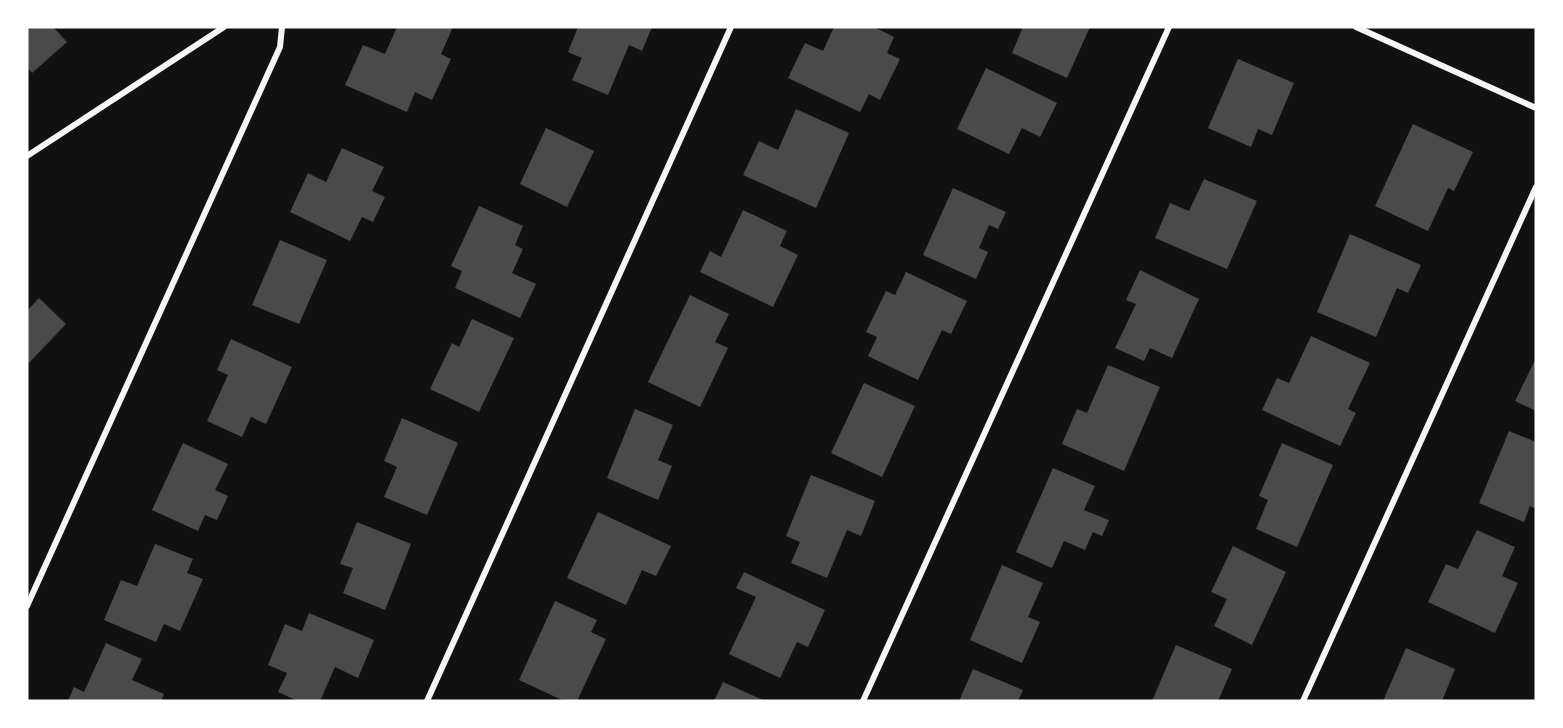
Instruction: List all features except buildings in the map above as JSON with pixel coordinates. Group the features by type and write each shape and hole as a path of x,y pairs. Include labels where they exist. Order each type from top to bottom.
{"street":[{"path":"27,156 224,27"},
{"path":"27,606 280,47 282,27"},
{"path":"427,701 731,27"},
{"path":"863,701 1169,27"},
{"path":"1356,27 1536,108"},
{"path":"1303,701 1536,187"}]}
